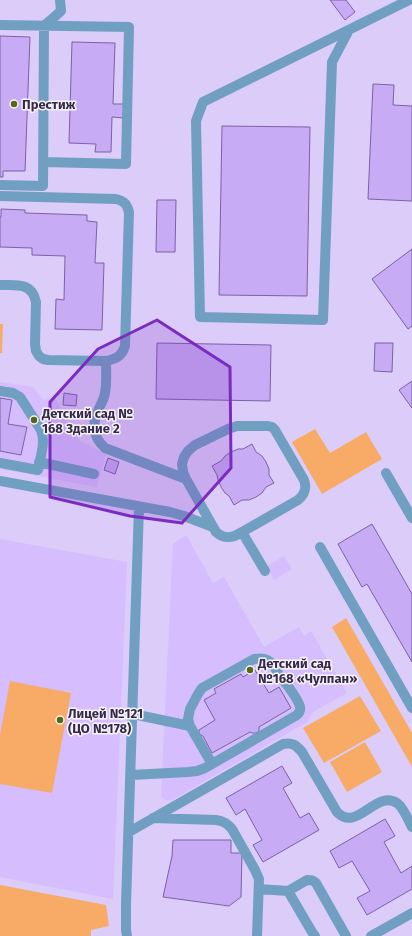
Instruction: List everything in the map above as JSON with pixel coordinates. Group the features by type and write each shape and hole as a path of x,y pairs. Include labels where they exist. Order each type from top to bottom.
{"lane":[{"path":"0,185 43,186 44,26 61,11 60,0"},
{"path":"348,30 332,62 323,320 200,316 196,120 203,102 348,30 409,0"},
{"path":"0,25 129,28 126,164 44,162"},
{"path":"0,196 116,199 125,203 128,207 128,212 125,346 123,352 115,359 106,361 43,359 36,352 35,296 28,288 20,285 0,285"},
{"path":"106,361 105,393 94,423 94,431 98,440 105,448 186,479"},
{"path":"0,391 13,393 20,397 41,430 43,440 34,488"},
{"path":"268,426 274,428 304,480 304,493 298,500 230,538 219,535 213,527 183,472 182,464 184,457 195,445 233,427 268,426"},
{"path":"0,464 38,466 94,474"},
{"path":"386,473 412,518"},
{"path":"0,481 184,516 213,527"},
{"path":"127,936 140,507"},
{"path":"242,532 265,571"},
{"path":"320,547 412,708"},
{"path":"131,775 193,772 201,770 212,764 297,715 300,710 299,704 274,665 265,659 254,659 202,688 190,709 188,719 190,726 212,764"},
{"path":"133,714 190,726"},
{"path":"129,832 283,744 289,743 297,746 302,752 339,815 347,818 353,818 387,800 396,803 401,808 412,827"},
{"path":"152,818 216,820 226,823 232,829 256,870 259,879 257,936"},
{"path":"259,889 288,891 307,880 314,881 346,936"},
{"path":"288,891 312,932 316,936"},
{"path":"371,936 412,912"}],"highlighted area":[{"path":"157,320 230,367 231,468 182,523 130,516 50,497 50,402 98,349"}],"shaded area":[{"path":"0,324 3,324 2,353 0,353"},
{"name":"Детский сад № 168 Здание 2","path":"0,382 33,387 43,400 55,398 80,441 106,454 97,487 0,469"},
{"path":"315,429 330,453 366,432 382,459 322,494 292,442"},
{"name":"Детский сад №168 «Чулпан»","path":"186,535 213,583 224,577 264,647 299,627 304,636 311,631 347,693 313,712 307,722 172,800 165,800 161,796 173,544"},
{"name":"Лицей №121 (ЦО №178)","path":"0,539 127,562 113,899 0,877"},
{"path":"284,556 292,569 274,580 266,567"},
{"path":"346,618 412,733 412,767 332,627"},
{"path":"10,681 71,693 52,793 0,784 0,735"},
{"path":"360,696 381,731 324,763 303,728"},
{"path":"365,742 382,772 347,792 330,762"},
{"path":"0,885 106,905 109,926 91,930 91,936 0,936"}],"building":[{"path":"330,0 346,0 355,12 345,20"},
{"name":"Престиж","path":"0,36 30,37 25,171 3,171 3,177 0,177"},
{"path":"72,42 115,43 113,104 124,104 123,118 112,117 111,152 95,152 96,144 69,143"},
{"path":"373,84 394,85 393,105 412,106 412,201 368,199"},
{"path":"222,126 310,127 307,296 219,295"},
{"path":"157,200 176,200 175,252 156,252"},
{"path":"1,209 25,210 25,213 87,215 87,221 97,222 95,263 104,263 102,330 55,329 56,299 64,300 65,256 32,255 32,248 0,247"},
{"path":"412,249 412,326 408,329 372,279"},
{"path":"157,343 271,345 270,401 156,399"},
{"path":"375,343 393,343 392,372 374,371"},
{"path":"412,381 412,408 399,390"},
{"path":"64,393 77,395 76,406 63,405"},
{"path":"0,398 12,400 8,424 27,427 21,455 0,451"},
{"path":"252,444 256,452 262,456 266,462 269,469 269,475 274,483 266,487 262,493 256,497 249,500 242,500 234,505 229,496 221,487 212,466 221,461 231,452 238,449 243,449"},
{"path":"108,458 119,462 115,474 104,470"},
{"path":"372,524 412,594 412,662 367,584 362,587 338,544"},
{"path":"255,670 269,693 279,687 291,708 259,727 259,731 256,733 250,732 212,753 203,736 199,734 199,730 215,720 204,700 216,693 214,689 241,674 243,677"},
{"path":"282,766 292,783 283,788 300,818 309,813 319,830 263,862 253,845 262,840 245,809 236,815 226,798"},
{"path":"385,819 395,836 384,842 401,873 412,866 412,889 367,915 357,898 370,891 352,861 339,868 330,851"},
{"path":"173,840 231,840 231,853 242,853 241,897 229,906 163,897 172,856"}],"place":[{"name":"Престиж","path":"14,104"},
{"name":"Детский сад № 168 Здание 2","path":"34,420"},
{"name":"Детский сад №168 «Чулпан»","path":"250,670"},
{"name":"Лицей №121 (ЦО №178)","path":"60,720"}]}
